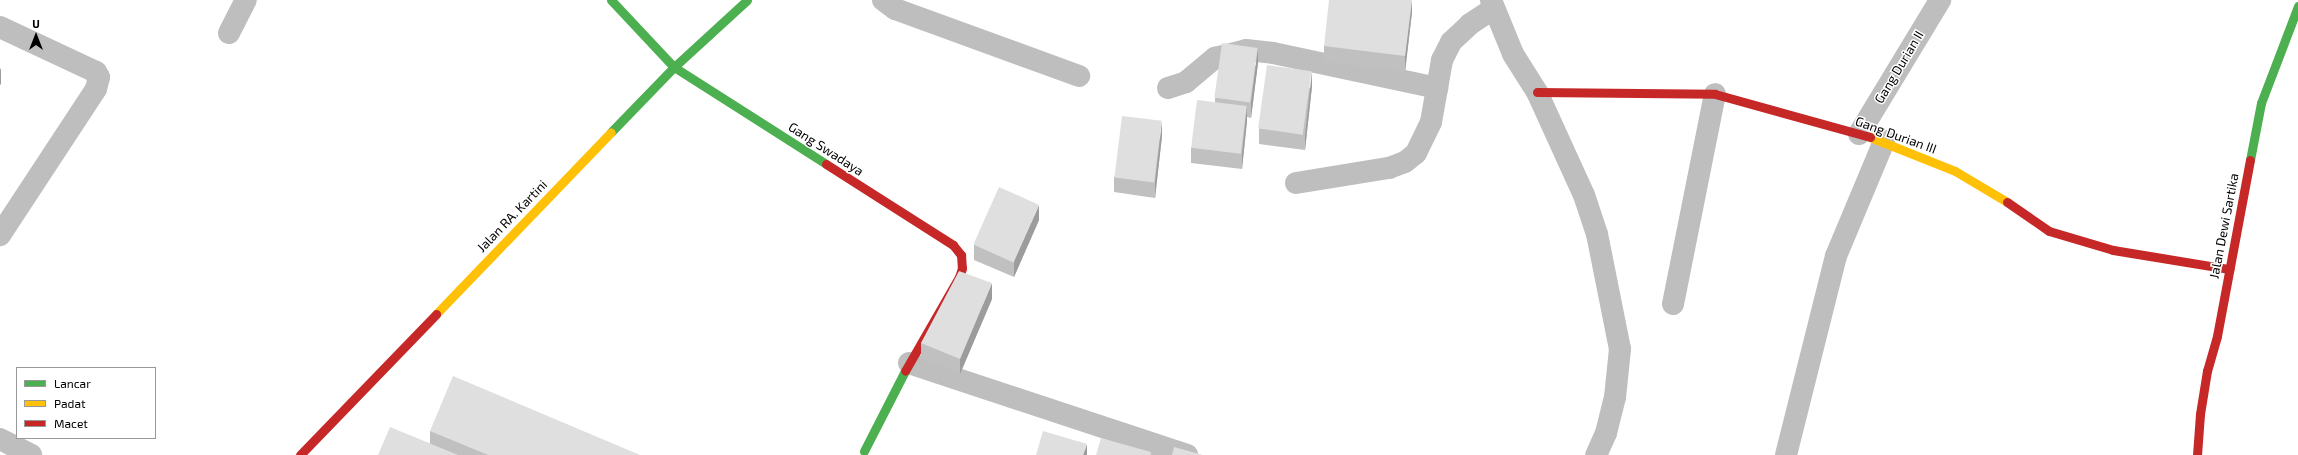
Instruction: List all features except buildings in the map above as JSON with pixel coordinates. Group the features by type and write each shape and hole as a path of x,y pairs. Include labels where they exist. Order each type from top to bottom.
{"street":[{"path":"229,32 246,0"},
{"name":"Gang Swadaya","path":"611,0 674,67 953,245 961,255 962,262 959,277 909,363"},
{"name":"Jalan RA. Kartini","path":"300,455 674,67 747,0"},
{"path":"883,0 894,10 1079,76"},
{"name":"Gang Durian II","path":"1858,134 1940,0"},
{"path":"1296,183 1389,168 1405,162 1416,153 1431,122 1442,60 1451,42 1492,4 1513,54 1537,92 1584,195 1597,234 1620,349 1615,397 1606,433 1596,455"},
{"name":"Jalan Dewi Sartika","path":"2197,455 2200,414 2207,371 2218,336 2229,269 2255,141 2261,103 2298,6"},
{"path":"0,26 96,72 99,77 96,89 0,234"},
{"path":"1168,88 1186,82 1215,58 1246,50 1273,53 1437,88"},
{"name":"Gang Durian III","path":"1537,92 1715,94 1884,141 1955,171 1989,190 2049,231 2113,250 2229,269"},
{"path":"1673,304 1715,94"},
{"path":"1786,455 1836,256 1884,141"},
{"path":"864,451 909,363 1187,455"},
{"path":"0,439 31,455"}],"traffic: fast":[{"path":"611,0 674,67 826,164"},
{"path":"611,132 674,67 747,0"},
{"path":"2250,160 2261,103 2298,6"},
{"path":"864,451 905,371"}],"traffic: slow":[{"path":"436,314 611,132"},
{"path":"1870,137 1955,171 2007,202"}],"traffic: jam":[{"path":"1537,92 1715,94 1870,137"},
{"path":"2197,455 2200,414 2207,371 2217,336 2250,160"},
{"path":"826,164 953,245 961,255 962,268 959,277 905,371"},
{"path":"2007,202 2049,231 2113,250 2229,269"},
{"path":"300,455 436,314"}]}
